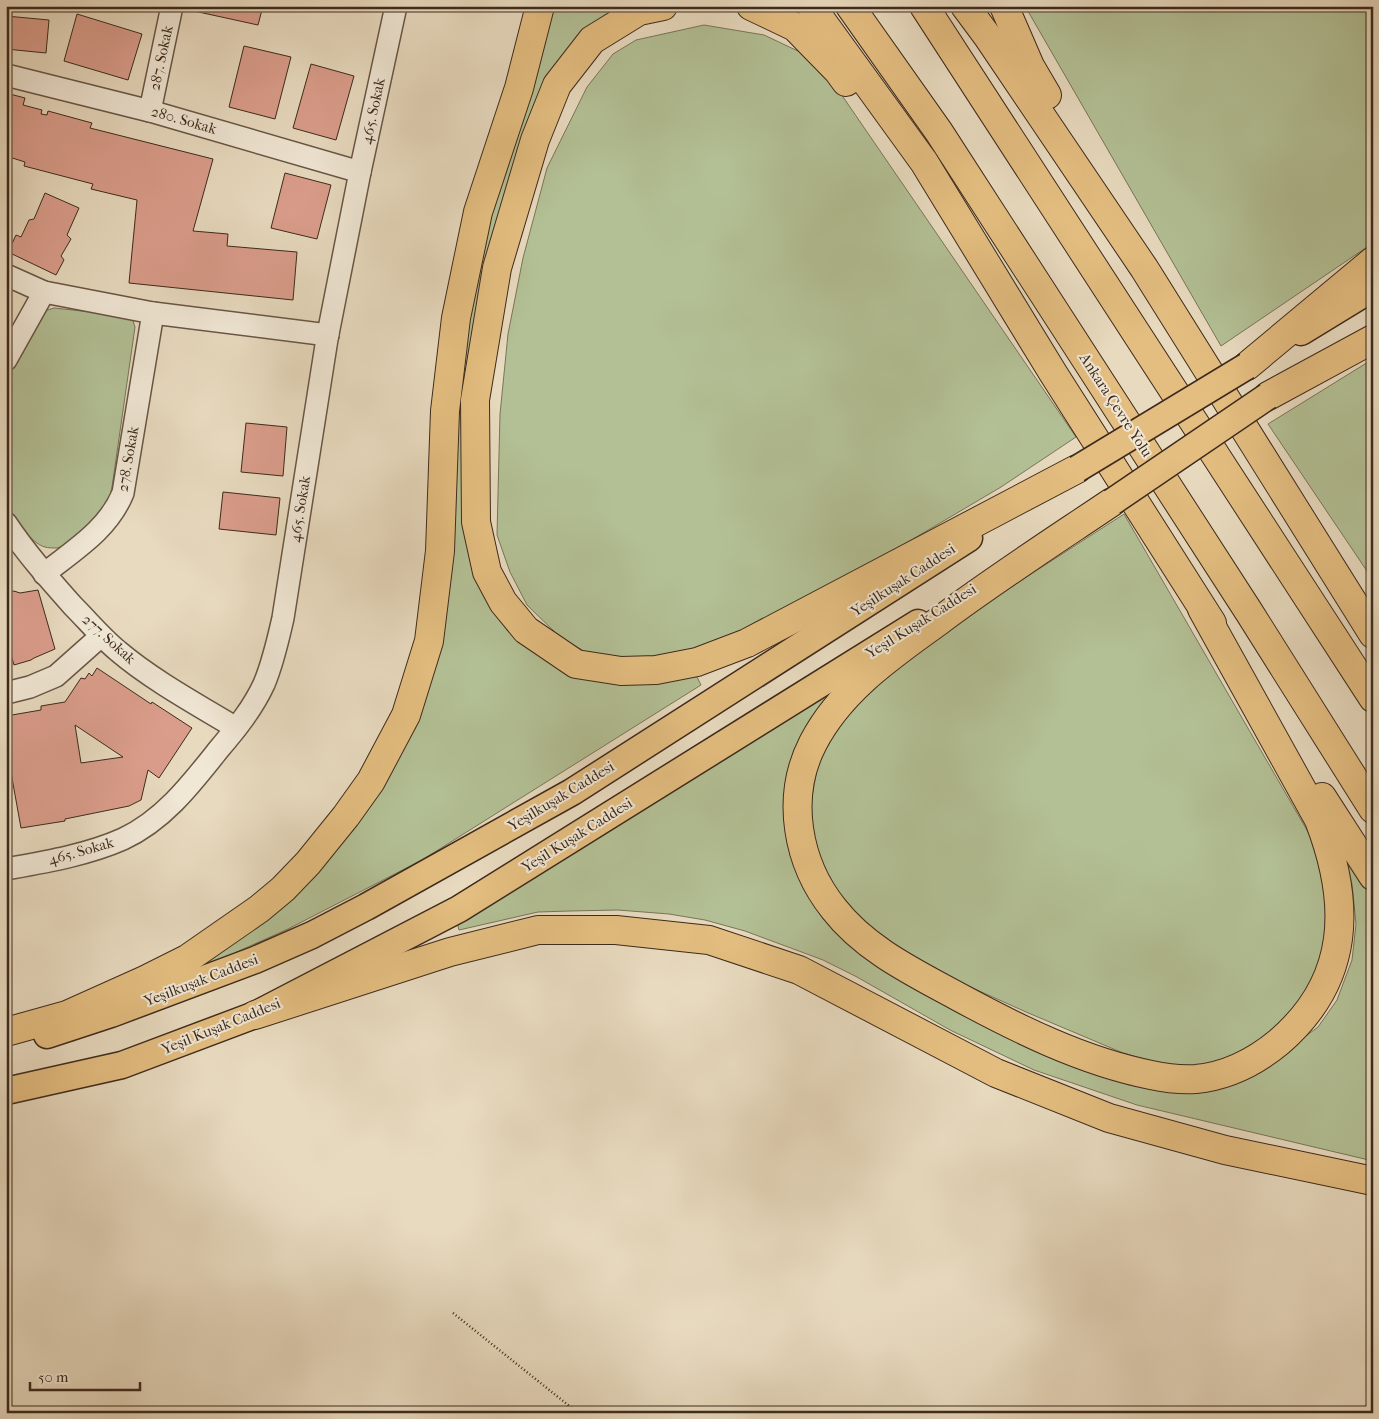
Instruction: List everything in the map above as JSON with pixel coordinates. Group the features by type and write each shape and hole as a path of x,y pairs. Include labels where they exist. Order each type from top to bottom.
{"highway":[{"path":"6,1032 67,1015 96,1004 154,976 188,959 259,909 282,890 308,863 346,816 371,781 406,715 428,641 440,551 445,411 456,318 478,212 519,88 540,6"},
{"path":"663,6 638,11 592,40 557,84 535,140 497,268 476,400 476,522 487,572 503,602 526,630 576,664 621,671 656,670 697,662 748,643 1077,469"},
{"path":"751,6 795,27 838,71 1053,373"},
{"path":"811,6 924,162 1053,373 1373,876"},
{"name":"Ankara Çevre Yolu","path":"850,6 939,132 1250,612 1373,809"},
{"path":"924,6 1373,698"},
{"path":"965,6 988,37 1144,268 1373,634"},
{"path":"1004,6 1030,66 1144,268"},
{"path":"1247,366 1373,261"},
{"path":"1268,396 1373,339"},
{"path":"1267,463 1373,616"},
{"path":"1112,502 977,593 895,653 856,685 842,699 829,718 814,741 805,761 799,785 798,823 801,843 809,868 823,895 835,911 862,938 927,980 1034,1035 1120,1068 1160,1077 1194,1079 1233,1070 1262,1055 1276,1044 1295,1027 1307,1012 1321,992 1330,972 1340,927 1340,902 1336,875 1330,850 1319,820 1202,609"},
{"path":"255,1015 450,952 538,930 616,930 709,940 799,970 996,1073 1109,1118 1225,1150 1373,1180"}],"main road":[{"name":"Yeşilkuşak Caddesi","path":"6,1045 50,1034 111,1014 210,978 312,935 366,907 572,792 1077,469 1373,288"},
{"name":"Yeşil Kuşak Caddesi","path":"6,1091 122,1066 255,1015 459,910 1112,502 1268,396 1373,332"}],"street":[{"name":"287. Sokak","path":"150,111 172,6"},
{"name":"465. Sokak","path":"6,869 68,857 123,839 146,826 163,813 198,775 236,728 253,704 264,683 275,654 283,618 328,335 360,172 396,6"},
{"name":"280. Sokak","path":"6,75 150,111 360,172"},
{"path":"6,275 44,292 153,313 328,335"},
{"path":"6,360 44,292"},
{"name":"278. Sokak","path":"44,574 101,528 118,505 123,493 153,313"},
{"name":"277. Sokak","path":"6,523 20,545 44,574 101,636 120,653 236,728"},
{"path":"6,693 30,687 56,676 101,636"}],"path":[{"path":"453,1313 578,1413"}],"green space":[{"path":"548,6 627,6 575,40 488,260 480,575 575,670 693,669 701,685 422,860 288,929 201,968 196,957 301,884 420,701 462,302"},
{"path":"1025,6 1373,6 1373,243 1221,346"},
{"path":"704,25 764,35 800,52 839,91 1076,437 1001,487 737,643 678,663 594,657 560,637 527,605 510,572 497,535 500,414 508,334 523,258 547,168 587,87 613,54 636,40"},
{"path":"54,308 128,316 133,321 135,327 108,504 100,517 75,539 57,548 49,548 34,541 23,529 6,504 6,377 41,312"},
{"path":"1373,359 1373,580 1268,424"},
{"path":"1124,514 1315,844 1326,885 1326,957 1286,1025 1217,1066 1172,1067 1123,1053 935,971 842,909 813,841 811,803 818,762 837,724 874,685 949,627"},
{"path":"829,682 836,694 800,741 815,902 1089,1069 1129,1085 1163,1090 1253,1075 1318,1027 1337,1000 1352,960 1356,924 1352,884 1346,861 1357,858 1373,883 1373,1161 1137,1105 1034,1070 950,1030 857,977 823,960 745,931 705,920 669,914 618,910 538,912 459,930 455,915"}],"building":[{"path":"195,6 263,6 258,25 194,11"},
{"path":"77,14 142,34 128,80 64,61"},
{"path":"6,16 49,20 46,53 6,49"},
{"path":"244,46 291,57 275,119 229,107"},
{"path":"311,64 354,76 336,140 293,128"},
{"path":"6,93 25,98 23,105 42,110 41,114 47,115 48,111 92,123 90,128 213,159 193,231 228,234 227,246 297,252 293,300 129,283 137,200 91,189 93,184 24,166 25,162 6,156"},
{"path":"285,173 331,185 317,239 271,228"},
{"path":"45,193 79,208 67,235 71,239 61,256 64,260 56,275 8,252 16,235 21,237 29,220 34,219"},
{"path":"246,423 287,427 283,476 241,472"},
{"path":"223,492 280,498 276,535 219,529"},
{"path":"38,590 55,649 31,660 14,665 6,638 6,593"},
{"path":"97,668 151,704 152,702 192,728 159,778 148,770 141,800 129,806 65,819 65,821 21,828 10,767 6,767 6,716 41,710 41,706 65,702 81,678 85,679 89,673 92,676","holes":["75,725 123,757 81,763"]}]}
